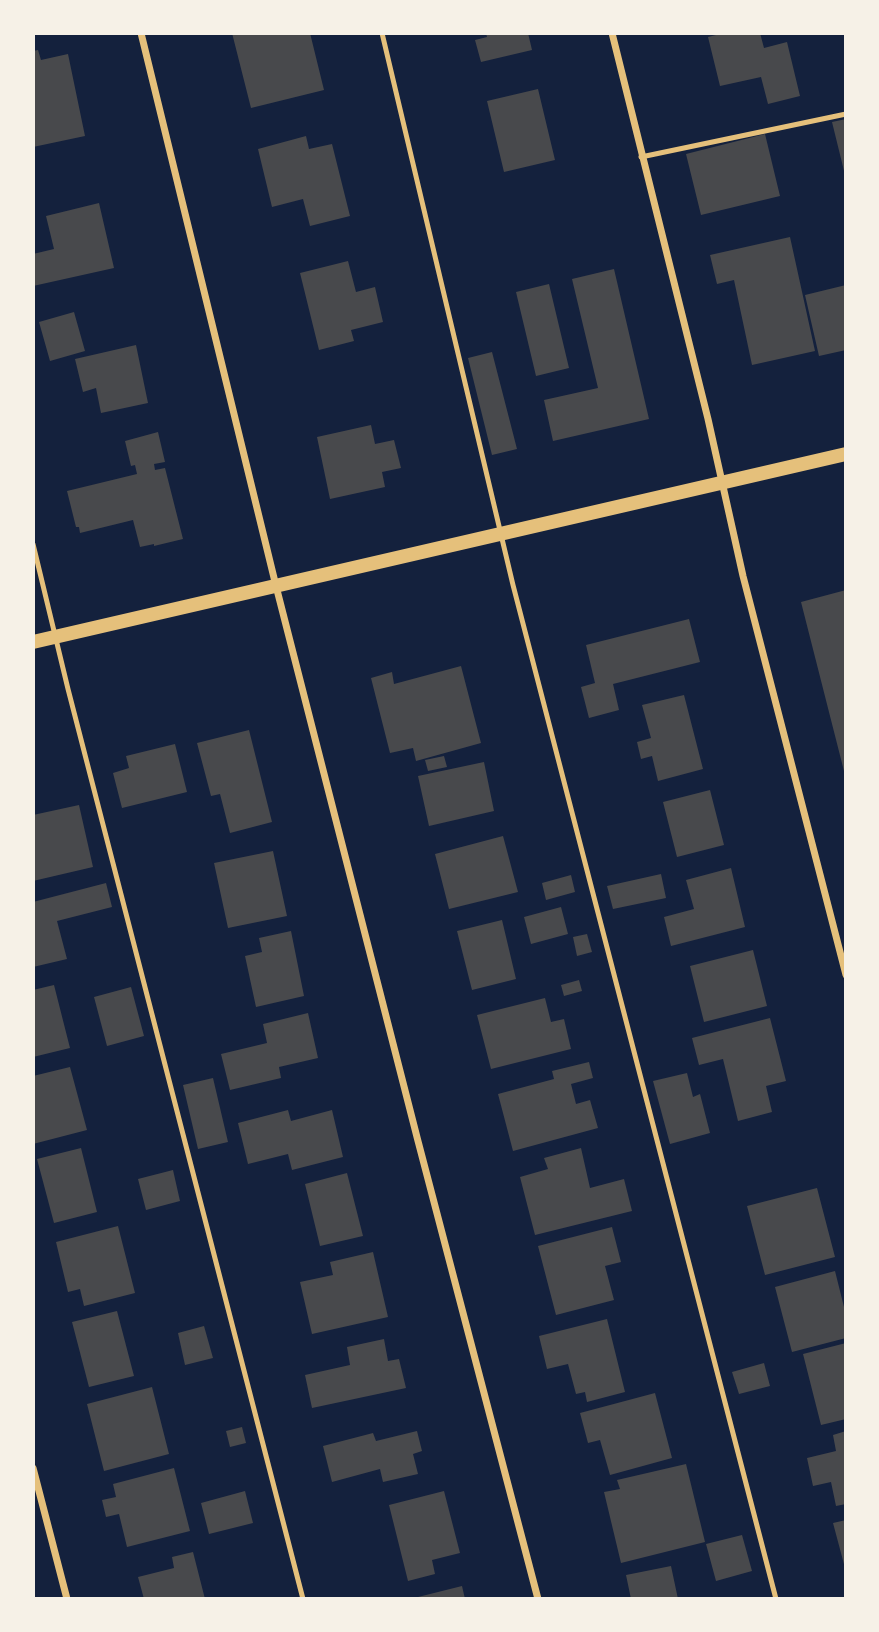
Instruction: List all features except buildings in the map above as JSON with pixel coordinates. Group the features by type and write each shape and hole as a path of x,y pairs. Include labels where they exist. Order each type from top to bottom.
{"main road":[{"path":"33,642 846,454"}],"street":[{"path":"141,33 276,586 538,1599"},
{"path":"612,33 708,419 743,576 846,975"},
{"path":"33,1468 67,1599"}],"lane":[{"path":"382,33 501,534 776,1599"},
{"path":"641,157 846,114"},
{"path":"33,544 303,1599"}]}
